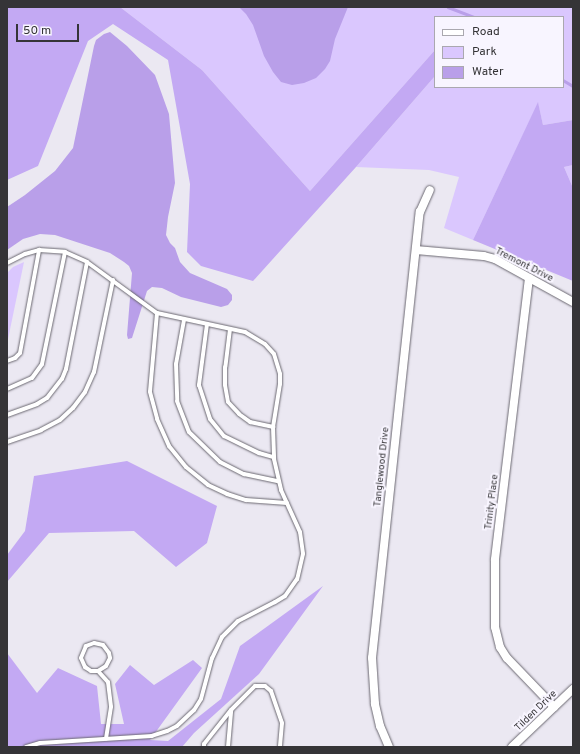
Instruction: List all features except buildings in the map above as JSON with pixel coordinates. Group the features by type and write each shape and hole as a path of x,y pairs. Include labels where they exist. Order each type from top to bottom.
{"street":[{"name":"Tanglewood Drive","path":"389,747 380,726 375,704 372,658 420,212 430,190"},
{"name":"Tremont Drive","path":"416,250 484,256 495,259 573,302"},
{"name":"Trinity Place","path":"529,278 495,560 495,627 500,647 507,658 554,707"},
{"name":"Tilden Drive","path":"512,747 573,690"}],"lane":[{"path":"7,361 15,358 20,353 39,250"},
{"path":"7,263 25,254 39,250 65,252 87,262 124,288 148,308 157,313 230,329 255,337 265,344 274,354 279,369 280,384 273,427 274,457 278,481 300,532 303,543 301,568 292,587 275,602 238,621 222,637 212,658 201,699 194,710 182,722 167,732 156,735 40,743 26,747"},
{"path":"7,389 32,378 42,364 65,252"},
{"path":"7,415 42,401 51,393 62,379 66,369 87,262"},
{"path":"7,442 41,430 60,420 73,408 85,392 94,372 113,280"},
{"path":"157,313 150,392 157,419 169,446 186,467 208,485 227,494 246,500 287,503"},
{"path":"184,320 176,364 177,401 189,432 220,462 244,474 278,481"},
{"path":"207,324 199,385 210,419 224,436 259,453 274,457"},
{"path":"230,329 225,367 225,385 228,402 239,414 250,422 273,427"},
{"path":"98,671 109,662 109,653 104,645 94,643 90,644 83,650 81,661 88,670 98,671 108,682 110,700 106,738"},
{"path":"204,747 204,744 231,710 251,687 255,686 269,688 281,717 280,747"},
{"path":"228,747 231,710"}],"green space":[{"path":"120,7 573,7 573,120 543,125 538,103 473,240 444,228 459,177 429,170 356,167 434,77 434,88 564,88 564,16 434,16 434,51 310,191 202,70"},
{"path":"573,165 573,188 564,167"},
{"path":"24,262 7,344 7,273 13,267"}],"shaded area":[{"path":"7,7 120,7 202,70 310,191 434,51 434,77 356,167 253,281 201,266 187,252 190,184 168,60 113,24 88,41 38,166 7,180"},
{"path":"538,102 543,125 573,120 573,165 564,167 573,188 573,281 473,240"},
{"path":"127,461 217,506 207,543 176,567 134,531 49,533 7,582 7,555 25,531 34,476"},
{"path":"323,586 259,674 194,733 182,747 7,747 7,653 37,693 58,668 97,686 101,724 124,724 115,684 130,665 154,685 193,660 202,668 150,740 168,741 221,699 240,646"}],"water":[{"path":"239,7 348,7 335,39 330,61 325,69 316,78 304,83 292,85 281,82 273,72 264,56 253,25 246,14"},
{"path":"110,32 127,46 155,75 169,114 175,183 166,235 170,243 175,248 180,262 190,273 227,289 232,295 232,300 228,305 221,307 181,297 162,288 152,287 147,291 132,338 128,339 127,335 132,273 129,266 124,262 110,253 55,235 40,234 23,239 7,250 7,207 55,171 73,148 94,46 96,40 104,34"}],"waterway":[{"path":"448,7 471,16"},
{"path":"564,81 573,86"}]}
